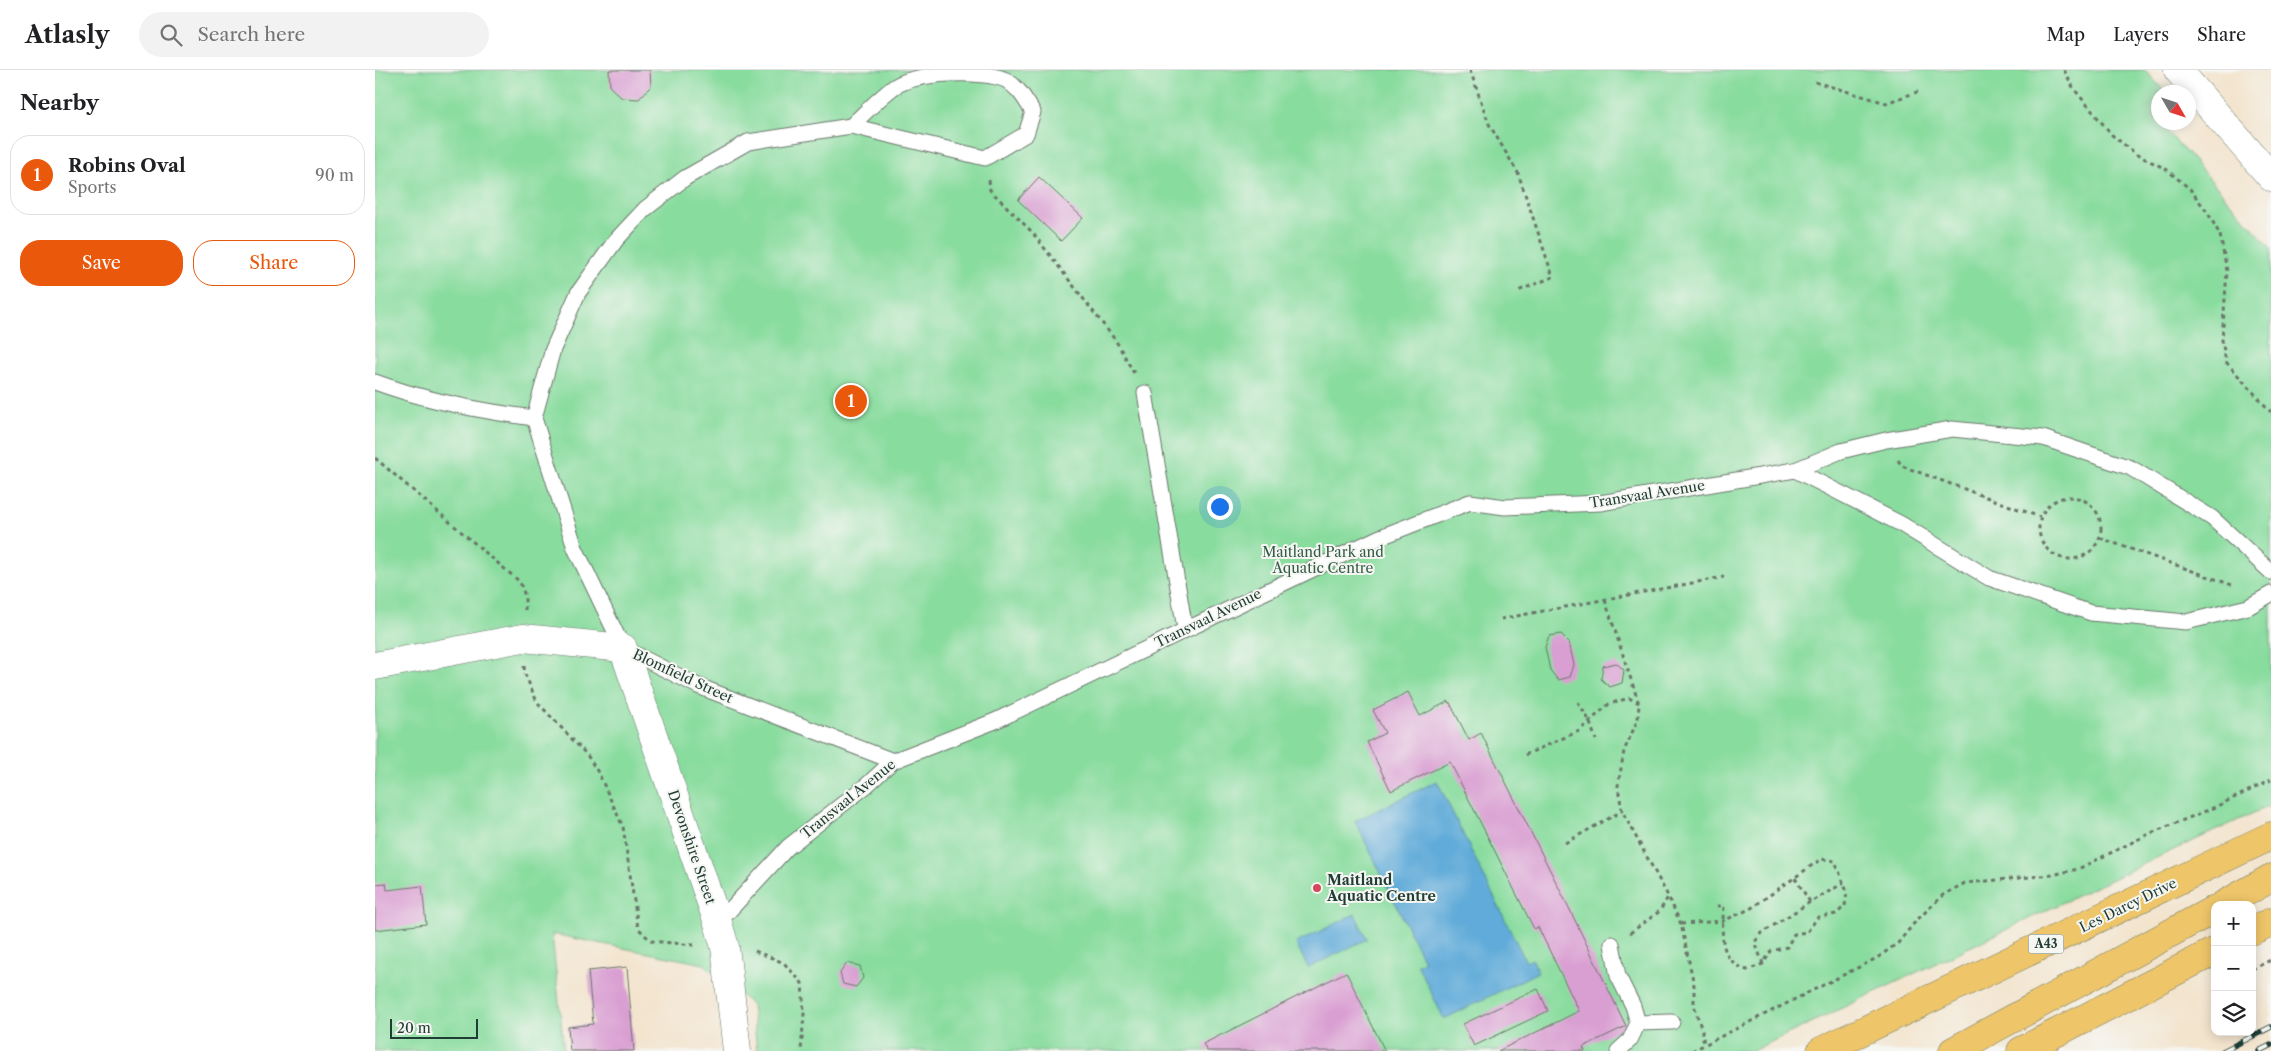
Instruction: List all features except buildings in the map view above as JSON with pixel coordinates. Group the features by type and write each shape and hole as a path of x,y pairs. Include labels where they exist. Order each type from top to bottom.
{"highway":[{"name":"Les Darcy Drive","path":"1821,1051 2271,836"},
{"path":"2230,901 2271,878"},
{"path":"1953,1051 2211,911"},
{"path":"2256,929 2271,922"},
{"path":"2021,1051 2211,953"}],"street":[{"path":"2178,70 2271,177"},
{"name":"Blomfield Street","path":"375,666 523,638 623,648"},
{"name":"Devonshire Street","path":"623,648 722,935 737,1051"}],"lane":[{"path":"623,648 575,548 534,418 553,349 578,293 616,240 645,209 685,178 749,142 851,126 985,158 1026,134 1033,112 1021,92 1005,80 986,73 922,77 895,86 851,126"},
{"path":"375,382 409,395 501,414 534,418"},
{"path":"1145,393 1185,629"},
{"name":"Transvaal Avenue","path":"722,935 788,847 867,785 893,760 995,721 1378,538 1470,502 1505,507 1600,503 1795,470 1841,451 1886,440 1952,428 2043,438 2131,468 2212,518 2271,572"},
{"path":"1795,470 1901,524 1989,578 2091,613 2186,622 2248,607 2271,594"},
{"name":"Blomfield Street","path":"623,648 698,686 893,760"},
{"path":"1612,944 1618,976 1633,1006 1638,1024 1630,1040 1618,1051"},
{"path":"1638,1024 1672,1022"}],"path":[{"path":"1470,70 1489,124 1518,172 1553,277 1517,291"},
{"path":"2063,70 2074,89 2112,135 2137,155 2166,169 2190,189 2208,213 2220,234 2227,271 2222,340 2226,362 2271,412"},
{"path":"1815,82 1886,103 1920,91"},
{"path":"985,158 990,190 1032,232 1116,341 1145,393"},
{"path":"375,458 520,582 525,596 523,638 525,674 537,702 587,755 599,774 623,827 638,928 651,941 722,935 784,963 802,983 804,1014 801,1051"},
{"path":"1902,466 2040,516"},
{"path":"2065,496 2086,500 2094,507 2099,516 2100,538 2095,547 2079,558 2059,557 2050,552 2040,536 2040,516 2046,507 2065,496"},
{"path":"2100,538 2232,585 2248,607"},
{"path":"1501,619 1723,577"},
{"path":"1605,600 1639,704 1638,719 1624,751 1618,786 1621,811 1668,896 1681,924 1694,985 1693,1006 1702,1031 1704,1045"},
{"path":"1525,755 1579,731 1609,704 1629,698 1639,704"},
{"path":"1578,702 1589,720 1596,740"},
{"path":"1691,1051 1877,958 1897,943 1916,921 1943,895 1965,883 2052,875 2078,869 2151,833 2211,809 2271,780"},
{"path":"1565,843 1621,811"},
{"path":"1681,924 1723,921 1750,909 1821,859 1835,862 1847,892 1845,906 1836,914 1818,917 1807,932 1794,934 1787,947 1771,951 1763,964 1747,970 1730,961 1723,949 1723,921 1723,906 1717,906"},
{"path":"1795,878 1810,902"},
{"path":"1763,964 1755,942 1762,933 1843,883"},
{"path":"1612,944 1660,911 1668,896"},
{"path":"2256,967 2271,960"}],"green space":[{"name":"Maitland Park and Aquatic Centre","path":"375,70 2145,70 2159,85 2151,85 2151,130 2166,130 2271,248 2271,805 1752,1051 757,1051 752,1005 704,964 552,934 564,1051 375,1051"}],"water":[{"path":"1437,781 1526,962 1532,959 1538,972 1444,1019 1417,964 1424,961 1355,821"},
{"path":"1355,914 1367,939 1308,968 1296,943"}],"railway":[{"path":"2223,1051 2271,1027"},
{"path":"2259,1051 2271,1045"}],"place":[{"name":"Robins Oval","path":"851,401"},
{"name":"Maitland Aquatic Centre","path":"1317,888"}]}
